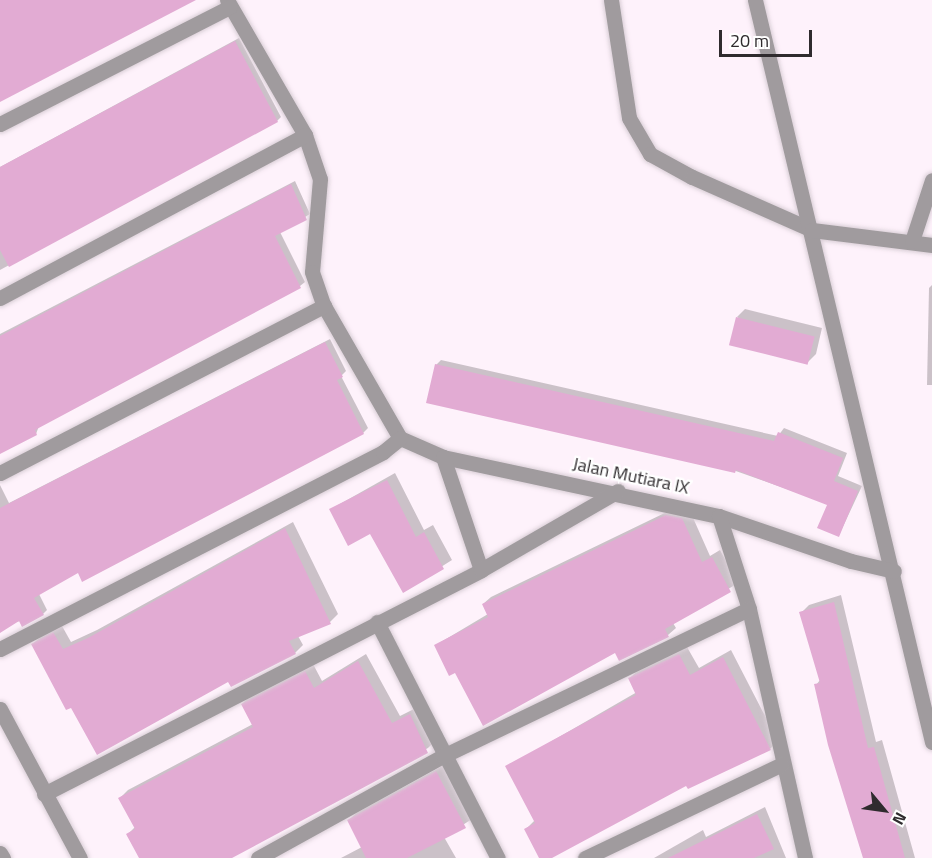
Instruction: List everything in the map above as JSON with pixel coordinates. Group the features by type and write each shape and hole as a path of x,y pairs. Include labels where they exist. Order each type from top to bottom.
{"street":[{"path":"611,0 629,118 650,153 692,177 812,230 932,245"},
{"path":"755,0 894,571 932,742"},
{"path":"0,124 229,3 305,135 320,179 312,272 324,306 400,438 384,452 0,649"},
{"path":"0,298 305,135"},
{"path":"912,241 932,180"},
{"path":"0,473 324,306"},
{"name":"Jalan Mutiara IX","path":"400,438 443,457 618,491 719,516 851,561 894,571"},
{"path":"443,457 481,570"},
{"path":"44,795 481,570 618,491"},
{"path":"719,516 749,609 782,764 805,858"},
{"path":"258,858 443,756 749,609"},
{"path":"377,622 443,756 498,858"},
{"path":"0,709 44,795 80,858"},
{"path":"585,858 782,764"},
{"path":"0,853 3,858"}],"building":[{"path":"0,0 196,0 0,102"},
{"path":"235,41 278,122 9,267 0,250 0,167"},
{"path":"291,184 307,220 275,236 301,288 35,430 37,435 0,454 0,336"},
{"path":"736,317 815,337 808,365 729,345"},
{"path":"325,342 343,377 337,380 364,434 82,582 78,573 34,598 44,615 22,627 19,621 0,633 0,508"},
{"path":"435,364 774,441 778,432 843,458 834,481 858,491 839,537 817,528 827,505 736,470 735,473 426,403"},
{"path":"387,480 416,537 424,532 444,569 403,593 370,534 348,546 329,509"},
{"path":"666,515 682,518 702,562 712,557 731,592 665,629 669,637 619,661 615,653 483,726 455,673 449,676 434,645 488,617 482,604"},
{"path":"285,528 331,624 289,641 296,654 231,687 228,682 97,755 71,708 66,710 31,644 53,632 63,649 88,638"},
{"path":"834,602 868,748 874,747 905,858 863,858 828,745 814,684 820,683 799,612"},
{"path":"679,654 690,675 723,657 771,750 688,789 686,786 552,858 539,858 524,829 535,823 505,766 636,695 628,678"},
{"path":"358,661 392,723 410,714 428,753 232,858 139,858 126,834 135,829 118,798 253,727 241,704 305,671 314,688"},
{"path":"436,771 466,828 407,858 366,858 347,820"},
{"path":"757,814 774,849 754,858 668,858"}]}
